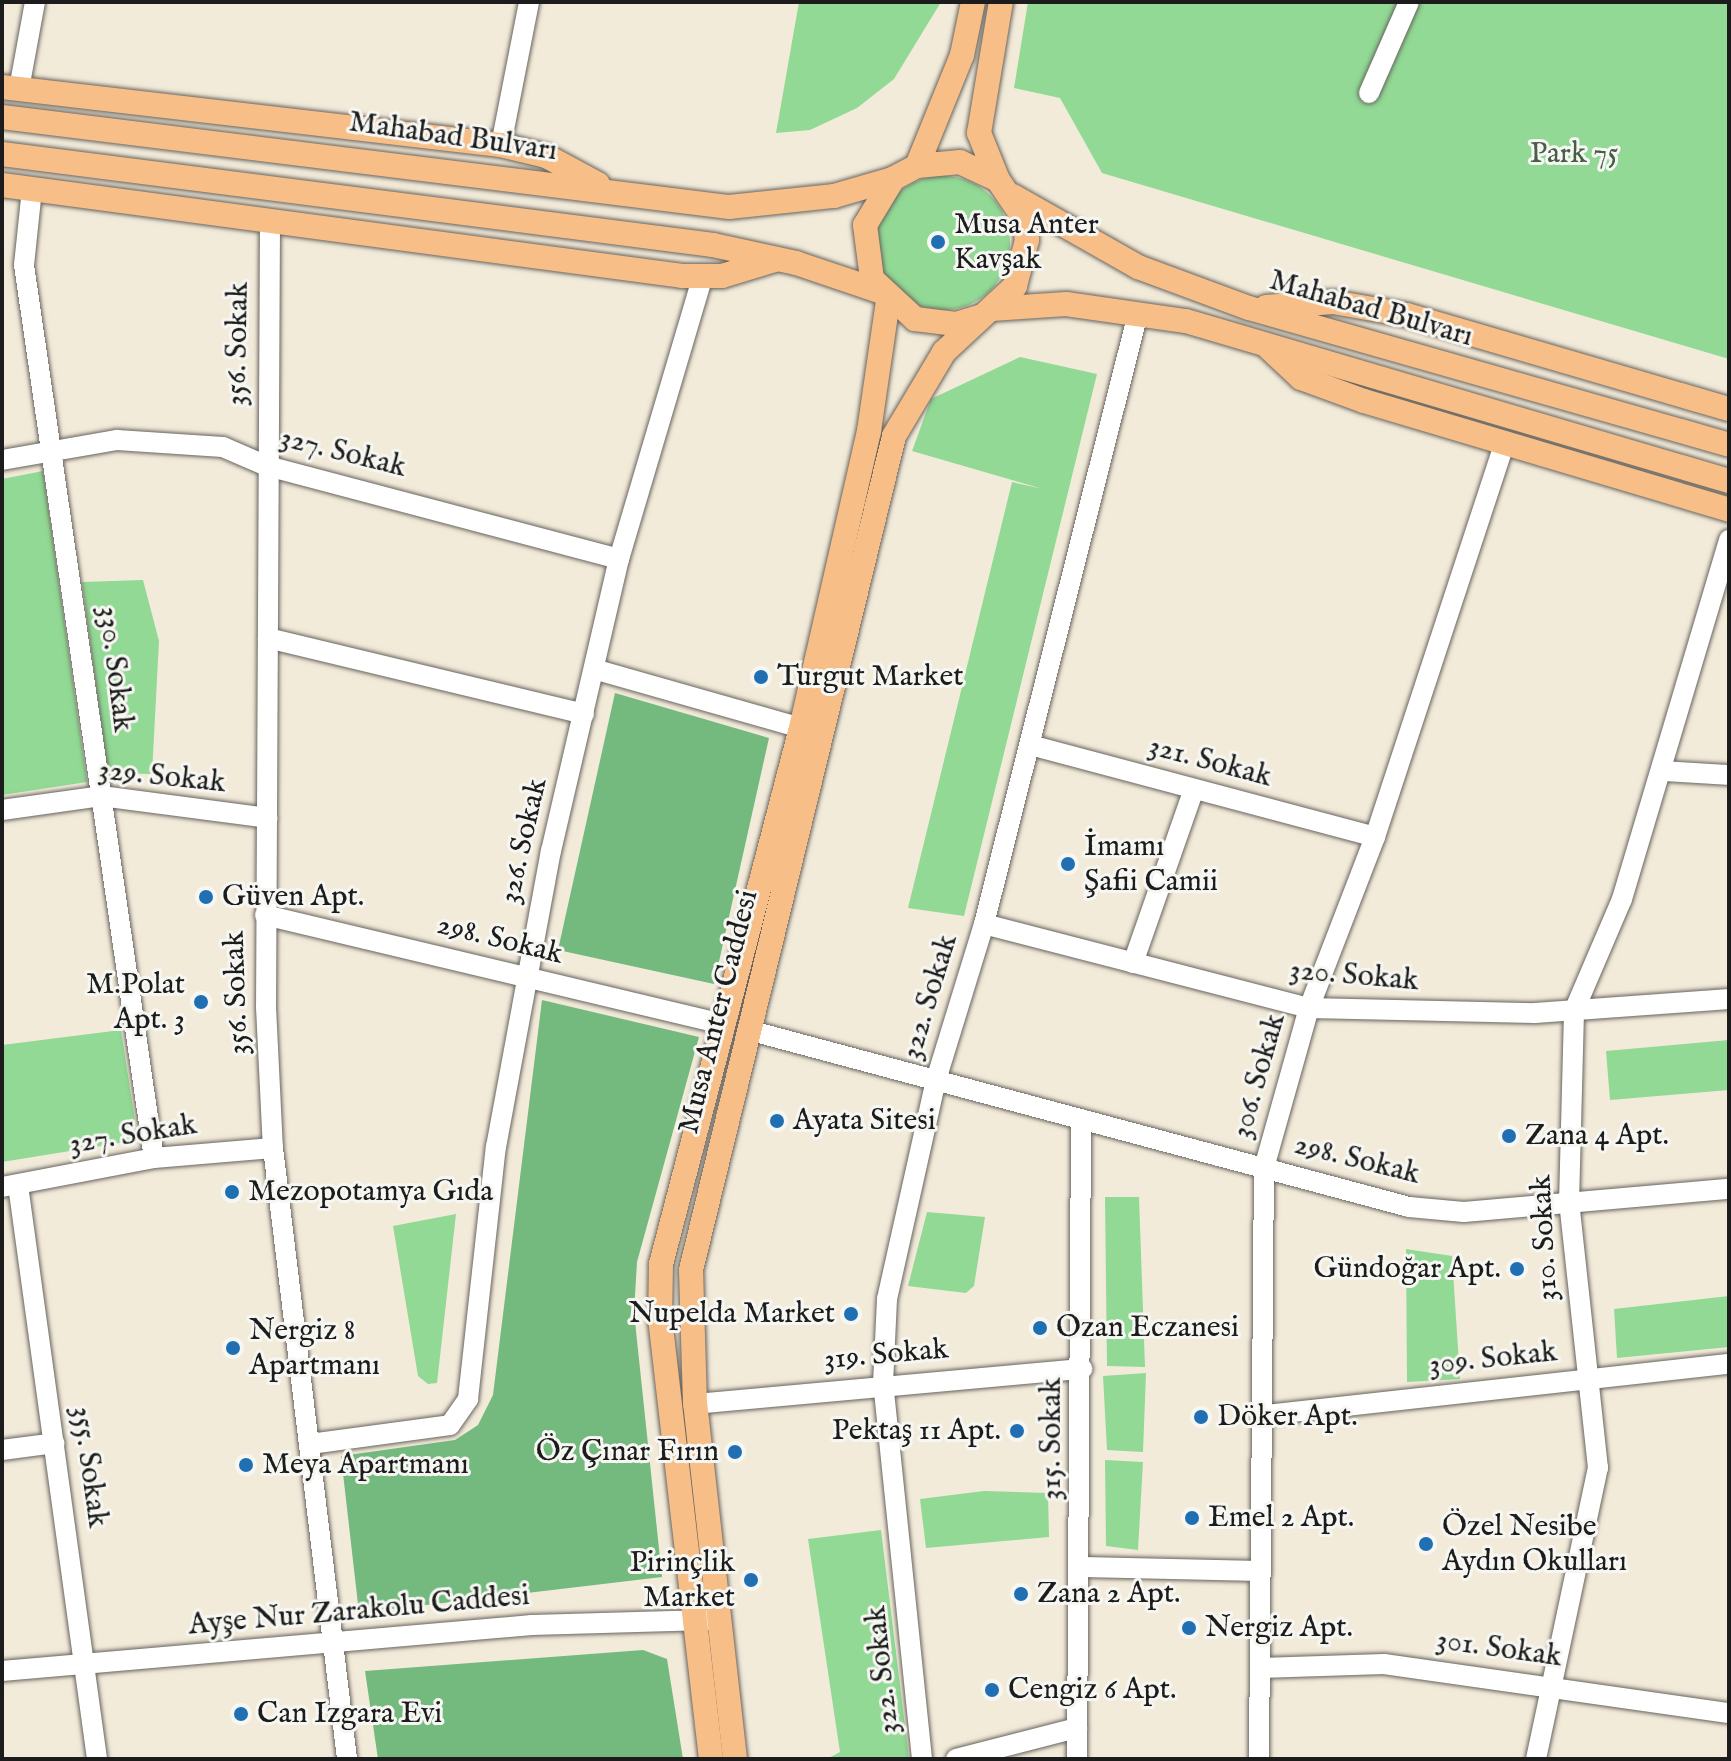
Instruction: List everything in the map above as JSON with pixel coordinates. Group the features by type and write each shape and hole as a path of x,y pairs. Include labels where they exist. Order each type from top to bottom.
{"main road":[{"path":"917,166 962,55 973,2"},
{"path":"2,154 780,258 885,297 935,324 985,313 1024,264 1027,240 979,133 1001,2"},
{"path":"10,88 501,145 546,156 614,192"},
{"name":"Mahabad Bulvarı","path":"2,117 729,207 834,196 893,179"},
{"path":"885,297 864,253 865,225 893,179 917,166 960,162 1005,188"},
{"path":"2,185 703,276 780,258"},
{"name":"Mahabad Bulvarı","path":"1005,188 1138,267 1249,308 1729,445"},
{"name":"Musa Anter Caddesi","path":"735,1759 663,1349 661,1264 720,1023 801,728 869,431 885,297"},
{"path":"1249,308 1333,302 1407,315 1729,409"},
{"name":"Mahabad Bulvarı","path":"985,313 1066,304 1138,313 1265,344 1729,481"},
{"name":"Musa Anter Caddesi","path":"711,1759 709,1620 695,1404 691,1270 894,436 944,352 985,313"},
{"path":"1265,344 1301,378 1729,510"}],"street":[{"path":"10,88 35,2"},
{"path":"501,145 529,2"},
{"path":"1369,93 1409,2"},
{"name":"330. Sokak","path":"32,189 24,265 55,452 154,1158"},
{"name":"356. Sokak","path":"270,222 265,915 273,1148 347,1759"},
{"name":"326. Sokak","path":"310,1444 450,1425 461,1418 474,1373 495,1154 524,979 619,559 703,276"},
{"name":"322. Sokak","path":"922,1759 883,1384 887,1299 936,1080 984,924 1138,313"},
{"name":"327. Sokak","path":"2,460 117,440 223,447 267,466 619,559"},
{"name":"306. Sokak","path":"1259,1759 1265,1415 1264,1168 1309,1008 1375,837 1505,442"},
{"name":"310. Sokak","path":"1536,1759 1598,1468 1569,1203 1574,1011 1622,899 1663,771 1729,540"},
{"path":"268,638 584,714"},
{"path":"594,669 801,728"},
{"name":"321. Sokak","path":"1030,745 1375,837"},
{"path":"1663,771 1729,775"},
{"path":"1133,963 1194,789"},
{"name":"329. Sokak","path":"2,810 101,796 268,818"},
{"name":"298. Sokak","path":"265,915 524,979 720,1023"},
{"name":"320. Sokak","path":"984,924 1309,1008 1574,1011 1729,999"},
{"name":"298. Sokak","path":"748,1030 1409,1207 1464,1212 1729,1189"},
{"name":"315. Sokak","path":"1077,1759 1082,1567 1081,1120"},
{"name":"327. Sokak","path":"10,1186 154,1158 273,1148"},
{"name":"355. Sokak","path":"10,1186 55,1443 87,1665 97,1759"},
{"name":"309. Sokak","path":"1265,1415 1729,1364"},
{"name":"319. Sokak","path":"695,1404 883,1384 1082,1369"},
{"path":"2,1450 55,1443"},
{"path":"1082,1567 1261,1571"},
{"name":"Ayşe Nur Zarakolu Caddesi","path":"2,1671 333,1646 646,1617 709,1620"},
{"name":"301. Sokak","path":"1260,1668 1384,1664 1729,1713"},
{"path":"956,1759 1077,1728"}],"green space":[{"path":"799,2 941,2 894,79 857,108 810,130 776,133"},
{"name":"Park 75","path":"1028,2 1729,2 1729,359 1102,173 1060,98 1014,88"},
{"path":"943,176 969,181 990,196 1005,217 1010,243 1005,269 990,290 969,305 943,310 917,305 896,290 881,269 876,243 881,217 896,196 917,181"},
{"path":"1020,357 1097,374 964,916 908,908 1012,482 1043,489 912,451 931,399"},
{"path":"43,471 87,782 2,795 2,479"},
{"path":"143,580 159,641 152,774 108,773 82,582"},
{"path":"615,693 769,738 714,984 558,950"},
{"path":"542,1000 699,1037 637,1262 634,1312 662,1577 359,1613 341,1456 455,1440 478,1425 493,1395"},
{"path":"121,1030 138,1140 2,1162 2,1045"},
{"path":"1729,1040 1729,1090 1610,1100 1606,1051"},
{"path":"1105,1197 1139,1197 1145,1367 1107,1366"},
{"path":"927,1212 985,1217 974,1286 966,1293 908,1286"},
{"path":"456,1214 437,1383 428,1384 418,1376 393,1226"},
{"path":"1406,1249 1452,1256 1460,1379 1407,1382"},
{"path":"1729,1296 1729,1347 1617,1358 1614,1309"},
{"path":"1146,1373 1143,1452 1107,1450 1103,1376"},
{"path":"1105,1460 1143,1462 1138,1550 1106,1546"},
{"path":"984,1491 1048,1493 1049,1537 926,1548 920,1499"},
{"path":"881,1530 909,1759 827,1759 840,1752 808,1539"},
{"path":"643,1650 667,1659 683,1759 378,1759 365,1671"}],"place":[{"name":"Musa Anter Kavşak","path":"938,242"},
{"name":"Turgut Market","path":"761,677"},
{"name":"İmamı Şafii Camii","path":"1068,864"},
{"name":"Güven Apt.","path":"206,897"},
{"name":"M.Polat Apt. 3","path":"201,1002"},
{"name":"Ayata Sitesi","path":"777,1121"},
{"name":"Zana 4 Apt.","path":"1509,1136"},
{"name":"Mezopotamya Gıda","path":"232,1192"},
{"name":"Gündoğar Apt.","path":"1517,1269"},
{"name":"Nupelda Market","path":"851,1314"},
{"name":"Ozan Eczanesi","path":"1040,1328"},
{"name":"Nergiz 8 Apartmanı","path":"233,1348"},
{"name":"Döker Apt.","path":"1201,1417"},
{"name":"Pektaş 11 Apt.","path":"1017,1431"},
{"name":"Öz Çınar Fırın","path":"735,1452"},
{"name":"Meya Apartmanı","path":"246,1465"},
{"name":"Emel 2 Apt.","path":"1192,1518"},
{"name":"Özel Nesibe Aydın Okulları","path":"1426,1544"},
{"name":"Pirinçlik Market","path":"751,1580"},
{"name":"Zana 2 Apt.","path":"1021,1594"},
{"name":"Nergiz Apt.","path":"1189,1628"},
{"name":"Cengiz 6 Apt.","path":"992,1690"},
{"name":"Can Izgara Evi","path":"241,1714"}]}
